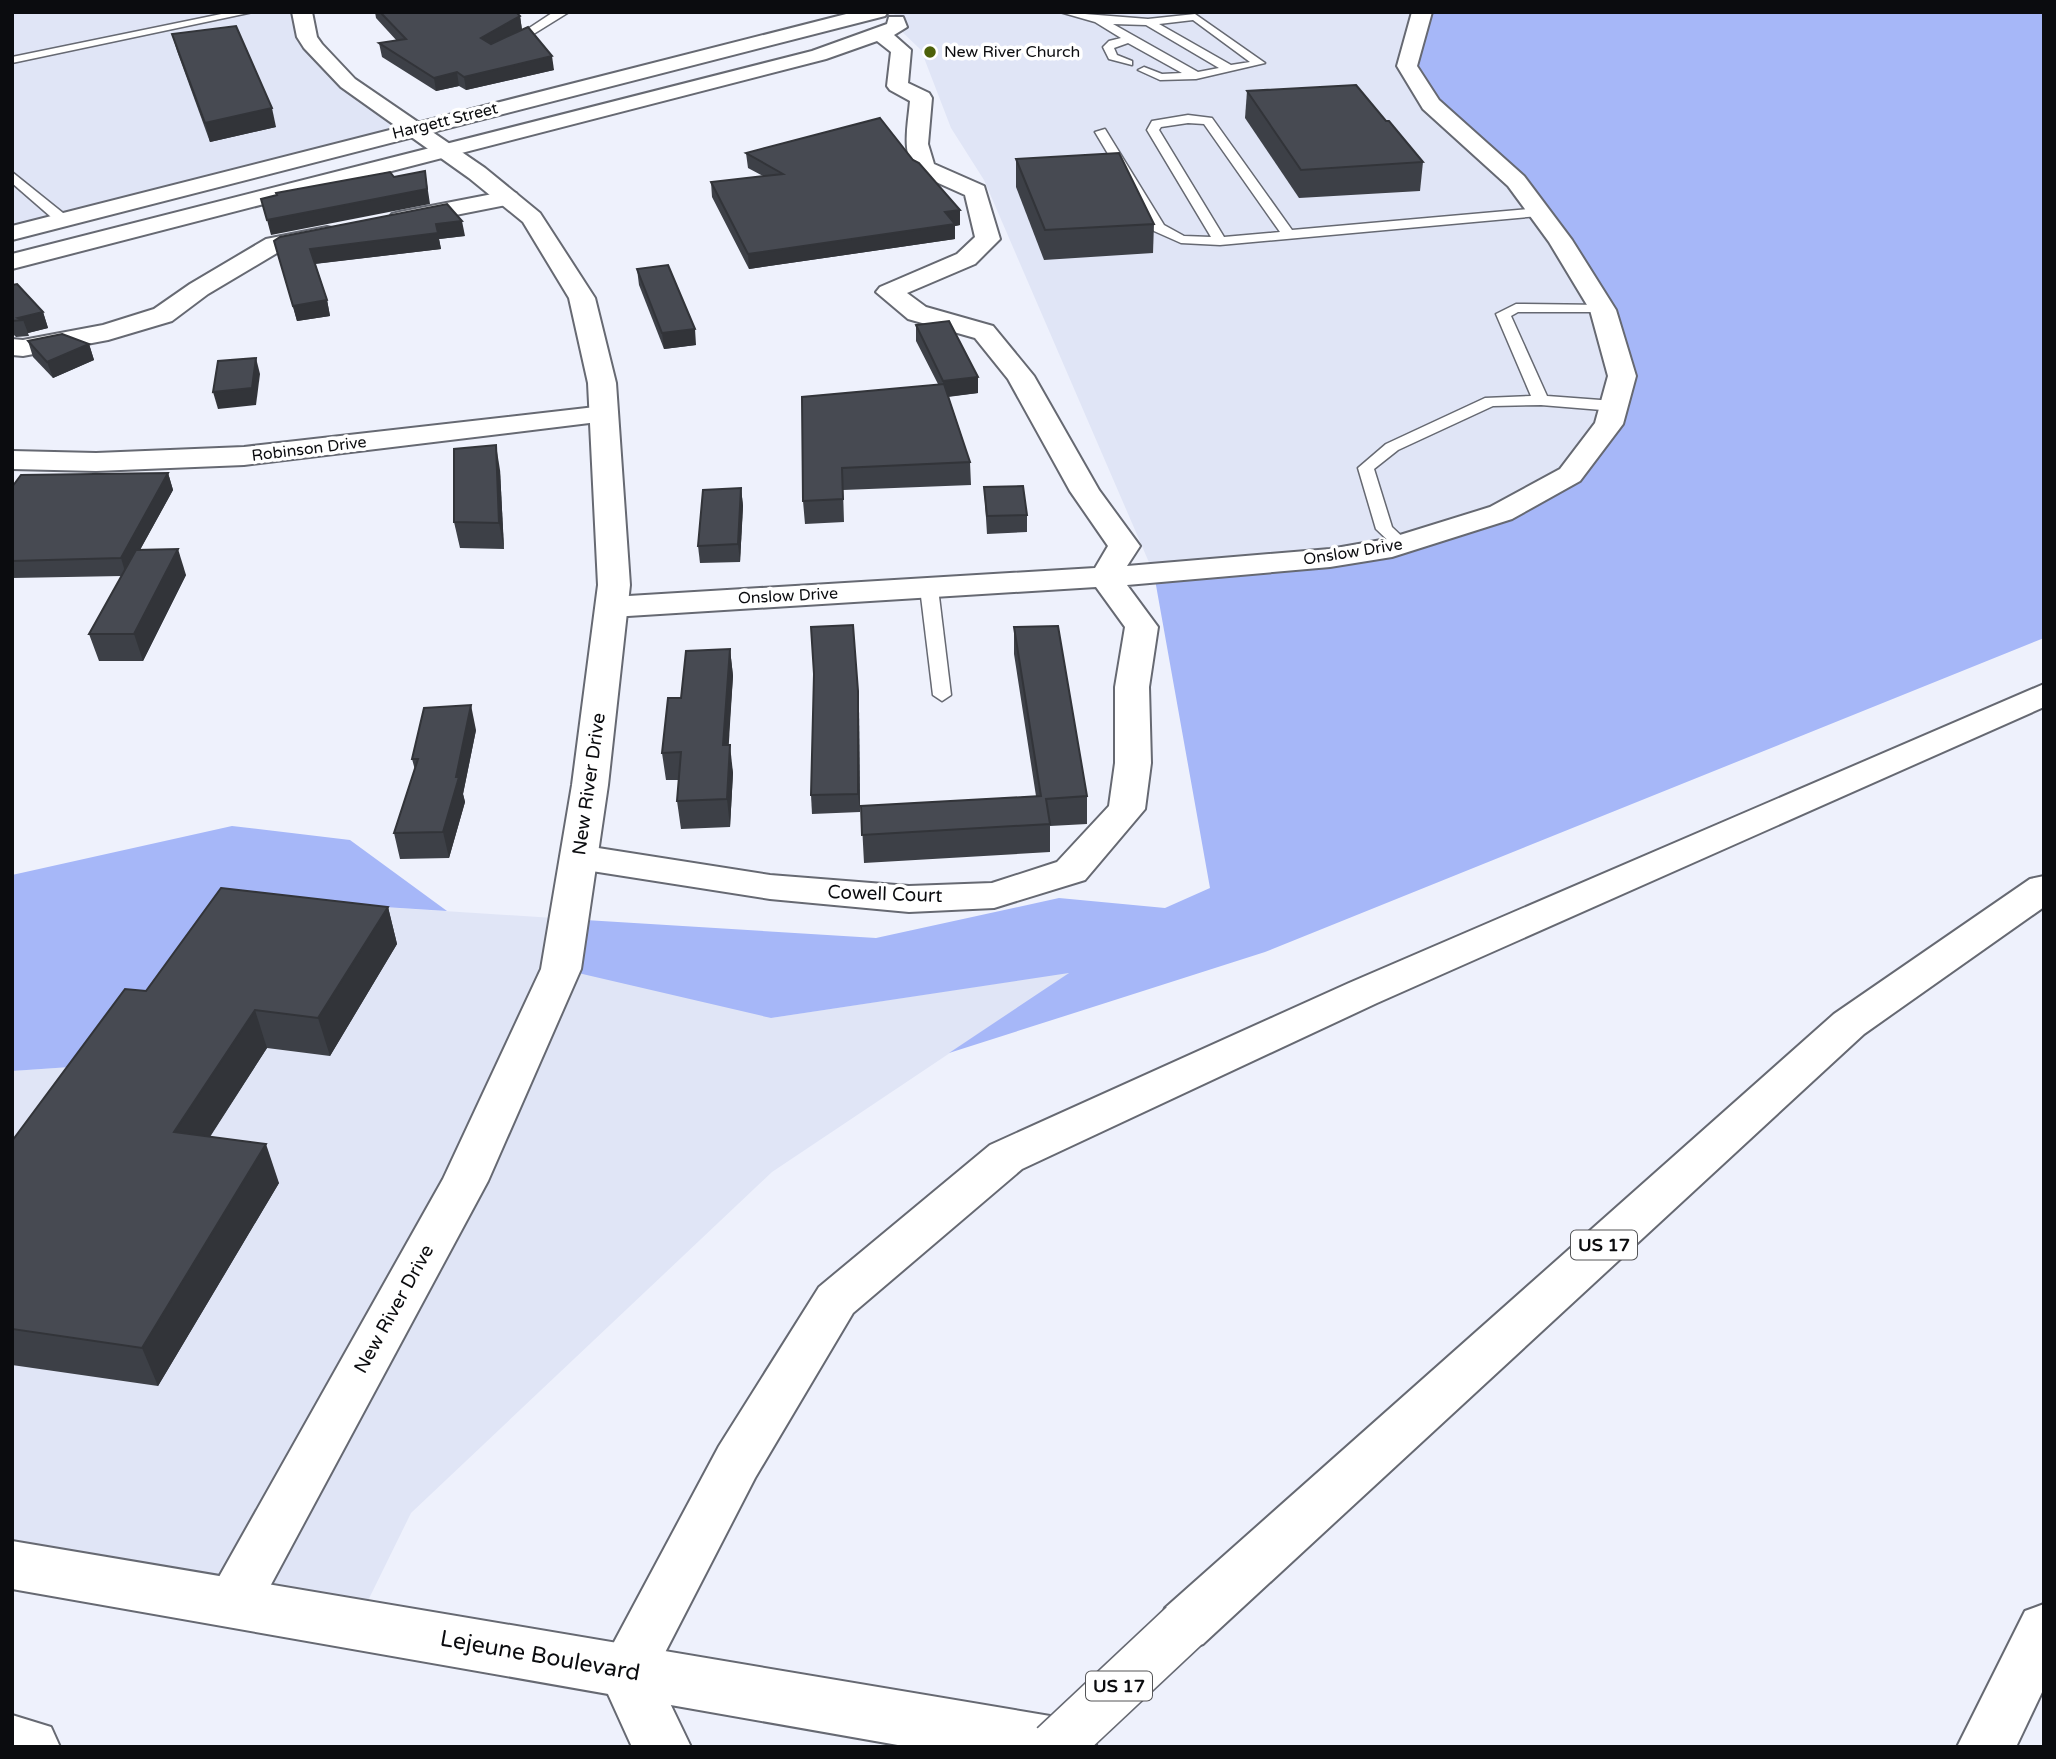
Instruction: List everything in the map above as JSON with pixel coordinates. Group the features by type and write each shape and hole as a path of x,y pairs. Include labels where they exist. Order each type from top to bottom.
{"main road":[{"name":"New River Drive","path":"234,1601 465,1181 561,969 579,857 614,585 602,383 582,298 532,218 348,83 314,48 307,37 302,12"},
{"name":"Onslow Drive","path":"612,607 1105,577 1330,558 1403,545 1500,513 1570,475 1609,424 1622,376 1601,308 1560,240 1516,181 1431,104 1407,66 1422,12"},
{"name":"Hargett Street","path":"12,233 411,129 884,19"},
{"path":"12,262 819,55 884,19 901,50 897,86 921,98 916,144 924,169 975,191 988,239 966,259 889,292 917,313 984,332 1020,376 1085,491 1124,546 1105,577"},
{"path":"380,223 508,198"},
{"path":"12,347 23,348 108,332 163,315 199,289 275,244 354,229"},
{"name":"Robinson Drive","path":"12,460 96,462 244,456 604,414"},
{"name":"Cowell Court","path":"579,857 770,887 909,899 994,895 1071,871 1127,810 1133,763 1132,687 1142,627 1105,577"},
{"path":"662,1747 626,1672 737,1462 836,1300 1006,1157 1363,993 2044,694"},
{"name":"US 17","path":"1055,1747 1184,1626 1849,1024 2044,888"},
{"name":"Lejeune Boulevard","path":"12,1564 1068,1747"},
{"path":"1986,1747 2044,1629"},
{"path":"12,1743 31,1747"}],"lane":[{"path":"12,60 248,12"},
{"path":"492,52 518,41 547,18 564,12"},
{"path":"1065,12 1099,20 1148,22 1195,17 1259,64 1196,76 1160,77 1144,70"},
{"path":"1099,20 1196,76"},
{"path":"1148,22 1229,69"},
{"path":"1128,63 1113,57 1108,47 1130,39"},
{"path":"1220,241 1153,130 1157,124 1188,119 1208,121 1289,235"},
{"path":"1101,132 1159,228 1171,237 1183,241 1220,241 1539,212"},
{"path":"12,176 63,220"},
{"path":"1541,400 1503,313 1516,308 1601,308"},
{"path":"1403,545 1384,529 1366,468 1392,447 1490,401 1541,400 1614,407"},
{"path":"929,588 942,695"}],"shaded area":[{"path":"12,12 302,12 307,37 411,129 12,233"},
{"path":"894,12 1422,12 1560,240 1622,376 1570,475 1431,536 1154,574 984,180 951,128 921,50 897,27"},
{"path":"1422,12 2044,12 2044,638 1265,952 949,1053 1069,973 771,1018 561,969 569,919 876,938 1059,898 1165,908 1210,888 1154,574 1392,548 1570,475 1622,377 1560,240 1431,104 1407,66"},
{"path":"232,826 350,840 447,911 225,897 85,1066 12,1071 12,875"},
{"path":"225,897 569,919 771,1018 1071,972 772,1172 411,1513 357,1623 12,1565 12,1071 85,1066"}],"building":[{"path":"380,12 516,12 520,16 481,38 491,44 528,27 552,56 464,77 457,72 434,78 379,43 406,39"},
{"path":"236,26 272,108 205,123 172,34"},
{"path":"1356,85 1423,162 1301,170 1247,91"},
{"path":"880,118 913,160 919,163 960,210 945,212 955,224 748,254 711,182 783,174 746,153"},
{"path":"1119,153 1154,224 1045,230 1016,159"},
{"path":"425,171 427,189 267,220 261,199 277,195 276,193 390,172 394,177"},
{"path":"447,204 462,221 436,224 438,233 310,249 327,300 293,306 274,241 280,237"},
{"path":"668,265 695,329 662,333 637,269"},
{"path":"17,284 43,312 18,318 23,320 12,321 12,285"},
{"path":"949,321 978,377 943,381 916,325"},
{"path":"62,334 89,344 47,362 28,341"},
{"path":"256,358 252,388 213,392 218,361"},
{"path":"944,384 970,462 842,468 843,499 803,501 802,397"},
{"path":"496,445 499,523 454,522 454,449"},
{"path":"168,473 121,558 12,561 12,487 21,475"},
{"path":"1023,486 1027,515 987,516 984,487"},
{"path":"741,488 738,544 698,546 703,490"},
{"path":"178,549 134,634 89,634 136,550"},
{"path":"853,625 858,691 858,794 811,795 814,674 811,627"},
{"path":"1058,626 1087,796 1046,799 1050,824 862,835 861,806 1041,796 1014,627"},
{"path":"730,649 723,745 730,745 727,799 677,801 681,752 662,753 668,698 681,698 686,651"},
{"path":"471,705 456,777 459,777 443,832 394,833 418,759 412,759 424,708"},
{"path":"221,888 388,907 318,1018 255,1010 174,1132 266,1144 142,1348 12,1329 12,1141 125,989 146,991"}],"place":[{"name":"New River Church","path":"930,52"}]}
